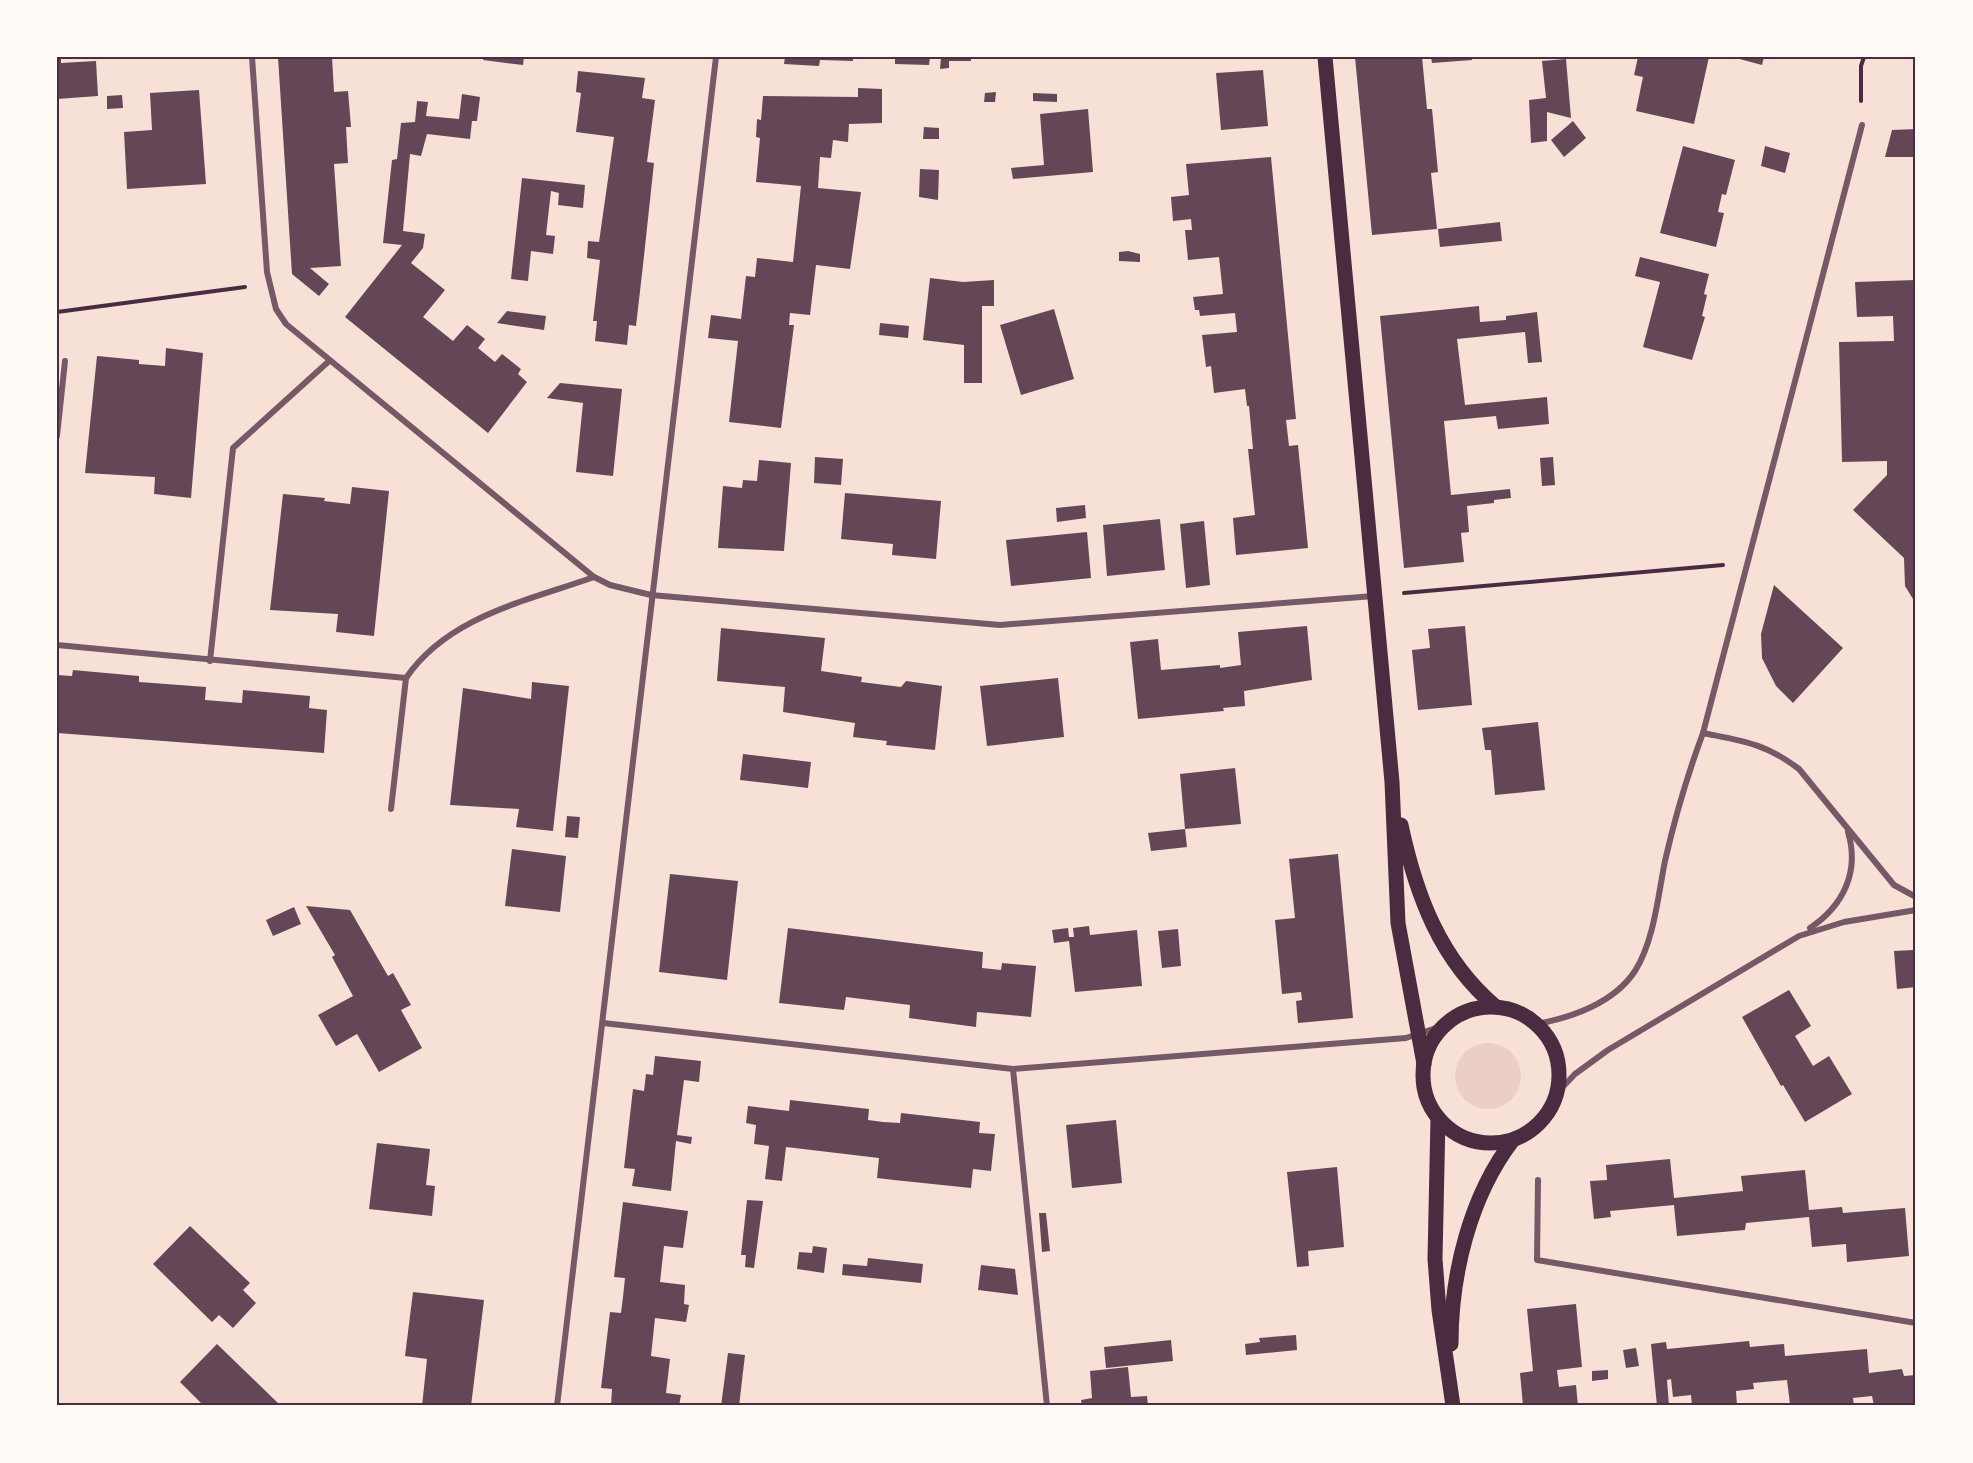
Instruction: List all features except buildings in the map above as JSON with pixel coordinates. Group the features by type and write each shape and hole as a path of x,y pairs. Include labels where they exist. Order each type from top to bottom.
{"main road":[{"path":"1325,57 1392,782 1398,923 1424,1064 1425,1094 1438,1118 1459,1136 1477,1142 1495,1143 1513,1140 1541,1122 1554,1103 1557,1093 1559,1071 1555,1050 1536,1024 1517,1012 1496,1007 1463,1013 1445,1025 1431,1043 1424,1064"},
{"path":"1392,782 1413,878 1424,910 1449,955 1473,986 1496,1007"},
{"path":"1438,1118 1435,1259 1442,1333 1452,1399"},
{"path":"1452,1399 1452,1298 1457,1271 1486,1181 1513,1140"}],"street":[{"path":"252,57 269,280 276,309 286,324 328,362 594,577 610,585 651,595 1000,625 1374,597"},
{"path":"557,1406 716,57"},
{"path":"1536,1024 1557,1021 1601,1002 1627,982 1636,970 1651,926 1682,789 1702,733 1862,124"},
{"path":"57,436 64,360"},
{"path":"210,661 233,448 328,362"},
{"path":"391,808 406,678 419,660 452,632 482,617 594,577"},
{"path":"57,645 406,678"},
{"path":"1702,733 1759,746 1778,753 1799,769 1894,885 1916,897"},
{"path":"1557,1093 1575,1074 1608,1050 1799,936 1827,915 1847,888 1852,858 1847,826"},
{"path":"1799,936 1834,924 1916,910"},
{"path":"603,1023 1013,1069 1399,1039 1419,1035 1445,1025"},
{"path":"1013,1069 1047,1406"},
{"path":"1538,1180 1537,1260 1916,1323"}],"path":[{"path":"1862,124 1861,66 1864,57"},
{"path":"57,312 240,289 269,280"},
{"path":"1374,597 1747,564"}],"shaded area":[{"path":"1488,1043 1501,1046 1511,1053 1518,1063 1521,1076 1518,1089 1511,1099 1501,1106 1488,1109 1475,1106 1465,1099 1458,1089 1455,1076 1458,1063 1465,1053 1475,1046"}]}
